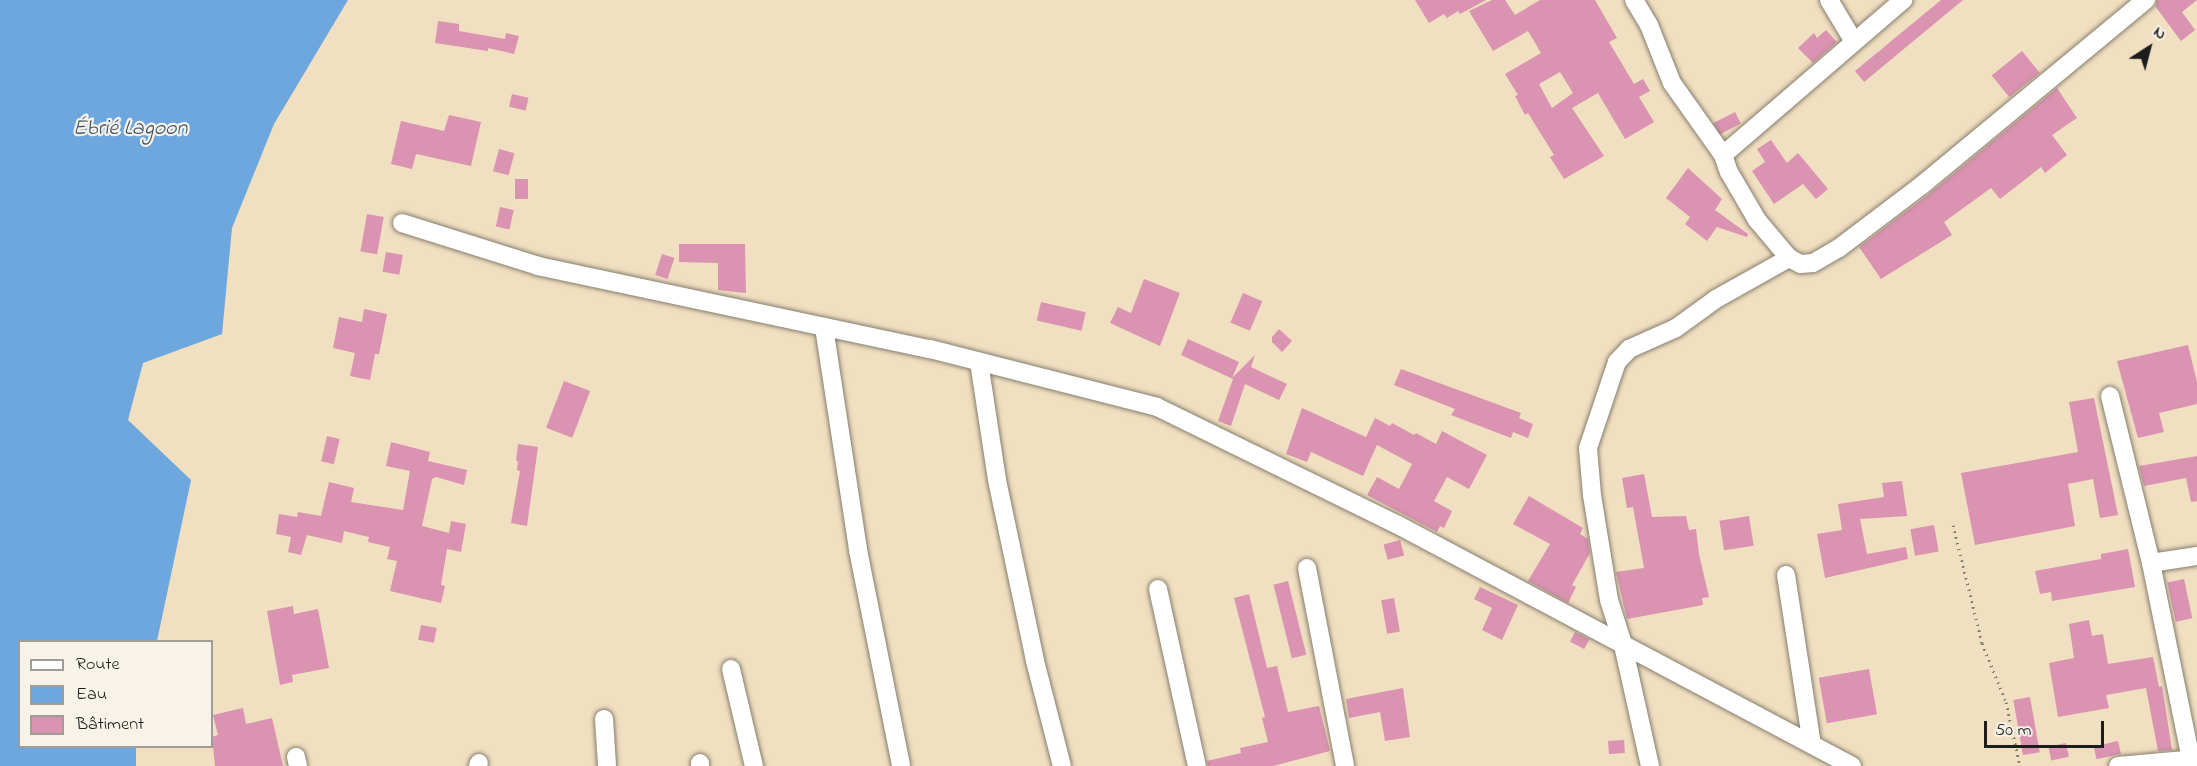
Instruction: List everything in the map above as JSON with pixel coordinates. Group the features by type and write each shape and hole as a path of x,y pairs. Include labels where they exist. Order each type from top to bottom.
{"street":[{"path":"1634,0 1649,25 1672,83 1722,155 1729,172 1757,220 1789,258 1801,264 1813,263 1839,248 1922,185 2146,0"},
{"path":"1829,0 1853,40"},
{"path":"1722,155 1853,40 1903,0"},
{"path":"402,223 538,266 979,362 1157,407 1398,525 1622,641 1852,766"},
{"path":"1650,766 1622,641 1609,600 1592,495 1588,448 1617,362 1629,349 1676,328 1716,299 1789,258"},
{"path":"824,327 858,550 901,766"},
{"path":"979,362 997,480 1035,661 1062,766"},
{"path":"2110,396 2151,563 2194,759 2118,766"},
{"path":"2151,563 2197,556"},
{"path":"1307,568 1346,766"},
{"path":"1786,575 1812,744"},
{"path":"1158,589 1197,766"},
{"path":"731,669 754,766"},
{"path":"604,719 608,766"}],"path":[{"path":"1953,525 1982,643 2006,702 2020,766"}],"water":[{"name":"Ébrié Lagoon","path":"0,0 348,0 274,124 232,228 222,334 143,363 128,420 191,480 157,640 18,640 18,748 136,748 136,766 0,766"}],"building":[{"path":"1415,0 1486,0 1460,14 1458,11 1447,18 1444,14 1429,23"},
{"path":"1492,0 1505,0 1515,15 1540,0 1595,0 1617,38 1609,42 1634,84 1643,79 1650,91 1639,97 1654,122 1625,139 1598,93 1572,108 1604,156 1564,179 1550,157 1554,155 1528,113 1525,115 1515,96 1518,95 1505,74 1541,53 1528,31 1493,51 1469,11","holes":["1560,72 1573,93 1552,108 1539,84"]},
{"path":"1941,0 1963,0 1864,82 1855,71"},
{"path":"2157,0 2197,0 2182,12 2195,30 2181,41 2155,6"},
{"path":"438,21 459,24 459,31 505,39 506,33 519,36 514,54 488,48 488,51 435,43"},
{"path":"1826,30 1837,42 1813,63 1798,48 1814,33 1817,38"},
{"path":"2022,51 2040,73 2009,97 1992,76"},
{"path":"2057,88 2077,118 2052,135 2067,155 2045,173 2041,167 2000,199 1991,188 1944,222 1952,235 1881,279 1859,247 1929,194"},
{"path":"512,94 529,98 526,110 509,107"},
{"path":"1735,112 1741,124 1720,134 1714,123"},
{"path":"449,115 481,122 471,166 416,154 412,169 391,164 401,121 444,131"},
{"path":"1771,140 1787,163 1798,153 1828,189 1816,199 1803,184 1774,204 1752,171 1765,162 1757,149"},
{"path":"499,149 514,153 509,175 493,171"},
{"path":"1688,168 1722,199 1715,210 1748,234 1747,237 1717,227 1707,241 1685,224 1690,217 1666,198"},
{"path":"515,179 528,179 528,199 515,199"},
{"path":"500,207 514,210 510,229 496,227"},
{"path":"367,214 384,217 377,254 360,251"},
{"path":"679,244 745,244 746,293 718,290 718,263 679,262"},
{"path":"386,252 403,255 399,275 383,272"},
{"path":"662,254 674,258 668,279 655,275"},
{"path":"1144,279 1180,293 1160,346 1110,323 1118,307 1131,313"},
{"path":"1243,293 1262,301 1250,331 1230,322"},
{"path":"1041,302 1086,312 1082,331 1037,321"},
{"path":"364,309 387,314 379,354 375,354 370,380 350,376 355,353 333,348 339,317 362,322"},
{"path":"1279,329 1292,341 1282,352 1272,342 1272,337"},
{"path":"1188,339 1239,362 1232,378 1255,355 1251,367 1287,384 1279,400 1245,384 1231,426 1218,421 1233,379 1181,355"},
{"path":"2188,345 2197,382 2197,404 2159,413 2164,432 2138,438 2117,361"},
{"path":"1401,369 1521,413 1519,418 1533,424 1528,438 1513,432 1511,438 1451,415 1455,409 1394,385"},
{"path":"564,381 590,391 572,438 546,428"},
{"path":"2094,398 2118,515 2100,518 2093,479 2068,484 2075,526 1975,545 1961,473 2078,452 2069,402"},
{"path":"1302,408 1366,437 1375,418 1390,426 1392,423 1414,435 1416,433 1436,444 1442,431 1487,455 1469,489 1447,477 1434,501 1452,511 1444,528 1440,526 1437,532 1367,495 1377,477 1399,489 1412,464 1377,445 1363,476 1311,452 1307,462 1286,454"},
{"path":"327,436 340,439 334,464 321,461"},
{"path":"391,442 430,452 428,461 467,470 464,485 436,477 432,479 422,526 449,533 451,521 466,524 461,552 447,549 441,585 445,586 441,603 390,591 397,561 387,559 390,547 368,542 369,537 344,531 342,543 307,535 301,555 288,552 291,537 276,534 279,514 297,517 298,512 321,516 329,482 354,488 351,502 403,510 410,471 386,466"},
{"path":"518,444 538,447 527,526 511,523 520,471 517,470 518,461 516,461"},
{"path":"2197,456 2197,501 2191,502 2186,478 2144,486 2139,466"},
{"path":"1644,474 1652,517 1686,516 1689,530 1696,529 1709,597 1702,598 1703,605 1627,619 1616,572 1644,568 1633,507 1627,508 1622,478"},
{"path":"1902,481 1907,516 1860,519 1867,554 1906,547 1908,559 1825,578 1817,534 1842,530 1838,504 1884,497 1882,483"},
{"path":"1529,496 1583,528 1580,534 1588,539 1590,553 1572,585 1576,587 1568,603 1528,581 1550,544 1513,524"},
{"path":"1749,516 1754,546 1724,550 1719,521"},
{"path":"1934,525 1939,552 1915,556 1910,529"},
{"path":"1400,540 1404,555 1388,560 1384,544"},
{"path":"2128,549 2135,587 2052,601 2051,592 2040,594 2035,571 2101,559 2101,554"},
{"path":"2184,579 2192,618 2176,622 2167,583"},
{"path":"1288,581 1306,655 1292,658 1273,585"},
{"path":"1480,587 1518,605 1502,640 1482,630 1492,608 1474,599"},
{"path":"1249,594 1267,668 1277,666 1288,712 1319,706 1330,751 1273,766 1208,766 1207,761 1241,753 1240,748 1268,742 1262,718 1265,717 1234,598"},
{"path":"1394,598 1400,631 1387,634 1381,600"},
{"path":"293,606 294,614 318,609 329,668 292,675 293,682 280,685 267,611"},
{"path":"2089,620 2092,636 2103,634 2108,664 2153,657 2159,687 2162,686 2172,750 2158,751 2146,688 2106,695 2109,708 2058,717 2049,663 2074,658 2069,624"},
{"path":"421,625 437,628 434,643 418,640"},
{"path":"1575,632 1589,639 1584,649 1570,642"},
{"path":"1869,669 1877,714 1827,723 1819,678"},
{"path":"1403,688 1410,737 1385,741 1380,712 1349,718 1346,699"},
{"path":"2030,697 2040,752 2023,755 2013,700"},
{"path":"243,708 246,724 272,718 283,766 215,766 213,737 218,735 213,715"},
{"path":"1624,740 1625,753 1609,754 1608,741"},
{"path":"2118,741 2121,754 2097,759 2094,747"},
{"path":"2066,743 2069,757 2051,760 2048,747"}]}
